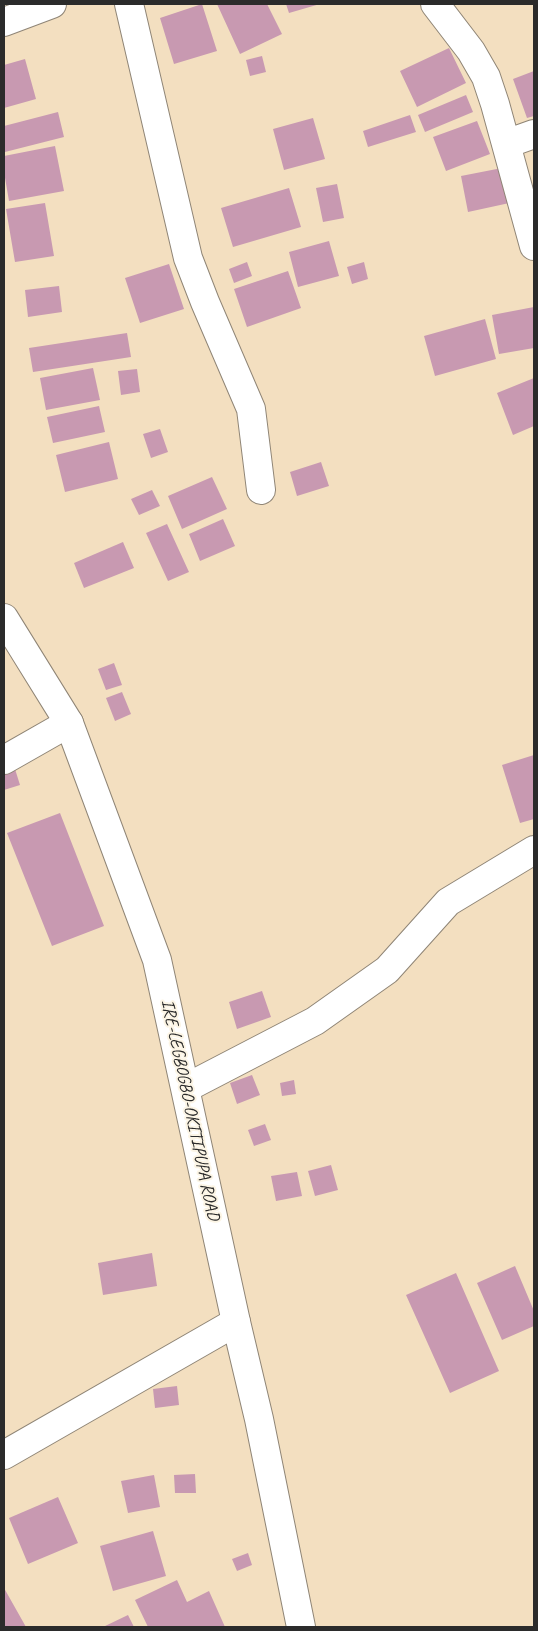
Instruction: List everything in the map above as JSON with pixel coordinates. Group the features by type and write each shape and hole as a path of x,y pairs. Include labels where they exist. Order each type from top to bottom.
{"street":[{"path":"4,22 52,4"},
{"path":"129,4 188,258 251,409 261,490"},
{"path":"435,4 471,52 486,77 534,246"},
{"path":"506,144 534,134"},
{"name":"IRE-LEGBOGBO-OKITIPUPA ROAD","path":"4,618 70,723 157,960 236,1322 259,1418 301,1627"},
{"path":"4,760 70,723"},
{"path":"186,1088 314,1021 387,970 448,902 534,850"},
{"path":"4,1455 236,1322"}],"building":[{"path":"202,4 217,51 174,64 160,18"},
{"path":"217,4 267,4 282,34 240,54"},
{"path":"286,4 320,4 289,13"},
{"path":"449,48 466,83 417,107 400,71"},
{"path":"262,56 266,72 250,76 246,60"},
{"path":"25,59 36,99 4,108 4,65"},
{"path":"534,71 534,116 527,118 513,79"},
{"path":"466,95 473,112 425,132 418,115"},
{"path":"58,112 64,137 5,152 4,126"},
{"path":"410,115 416,132 368,147 363,131"},
{"path":"313,118 325,159 284,170 273,129"},
{"path":"477,121 490,154 446,171 433,137"},
{"path":"55,146 64,191 9,201 4,172 4,156"},
{"path":"507,167 514,202 468,212 461,176"},
{"path":"337,184 344,218 323,222 316,188"},
{"path":"289,188 301,227 233,247 221,208"},
{"path":"45,203 54,256 15,262 6,209"},
{"path":"329,241 339,276 298,287 289,252"},
{"path":"247,262 252,276 234,283 229,269"},
{"path":"364,262 368,279 352,284 347,267"},
{"path":"169,264 184,309 140,323 125,278"},
{"path":"288,271 301,308 247,327 234,289"},
{"path":"59,286 62,312 28,317 25,290"},
{"path":"534,307 534,348 499,354 492,315"},
{"path":"485,319 496,359 435,376 424,336"},
{"path":"127,333 131,357 33,372 29,348"},
{"path":"93,368 100,400 46,410 40,378"},
{"path":"137,369 140,392 121,395 118,371"},
{"path":"534,378 534,426 513,435 497,393"},
{"path":"99,406 105,432 53,443 47,417"},
{"path":"160,429 168,452 151,458 143,434"},
{"path":"109,442 118,479 65,492 56,455"},
{"path":"321,462 329,486 297,496 290,472"},
{"path":"212,477 227,509 182,529 168,496"},
{"path":"152,490 160,506 139,515 131,499"},
{"path":"223,519 235,546 200,561 189,534"},
{"path":"167,524 189,572 168,581 146,533"},
{"path":"123,542 134,568 84,588 74,563"},
{"path":"114,663 122,685 106,690 98,669"},
{"path":"122,692 131,714 115,721 106,698"},
{"path":"534,755 534,819 520,823 502,765"},
{"path":"15,769 20,785 4,790 4,772"},
{"path":"60,813 104,926 52,946 7,833"},
{"path":"262,991 271,1017 237,1029 229,1002"},
{"path":"252,1075 260,1095 237,1104 230,1083"},
{"path":"294,1080 296,1094 282,1096 280,1083"},
{"path":"265,1124 271,1140 254,1146 248,1130"},
{"path":"331,1165 338,1190 315,1196 308,1171"},
{"path":"297,1172 302,1196 276,1201 271,1176"},
{"path":"152,1253 157,1286 103,1295 98,1263"},
{"path":"515,1266 534,1311 534,1326 502,1340 477,1283"},
{"path":"456,1273 499,1371 450,1393 406,1295"},
{"path":"177,1386 179,1405 155,1408 153,1389"},
{"path":"195,1474 196,1493 175,1493 174,1475"},
{"path":"154,1475 160,1507 128,1513 121,1481"},
{"path":"58,1497 78,1543 28,1564 9,1518"},
{"path":"153,1531 166,1576 113,1591 100,1546"},
{"path":"248,1553 252,1565 237,1571 232,1559"},
{"path":"177,1580 187,1602 209,1591 225,1627 148,1627 135,1600"},
{"path":"4,1588 26,1627 4,1627"},
{"path":"128,1615 134,1627 103,1627"}]}
